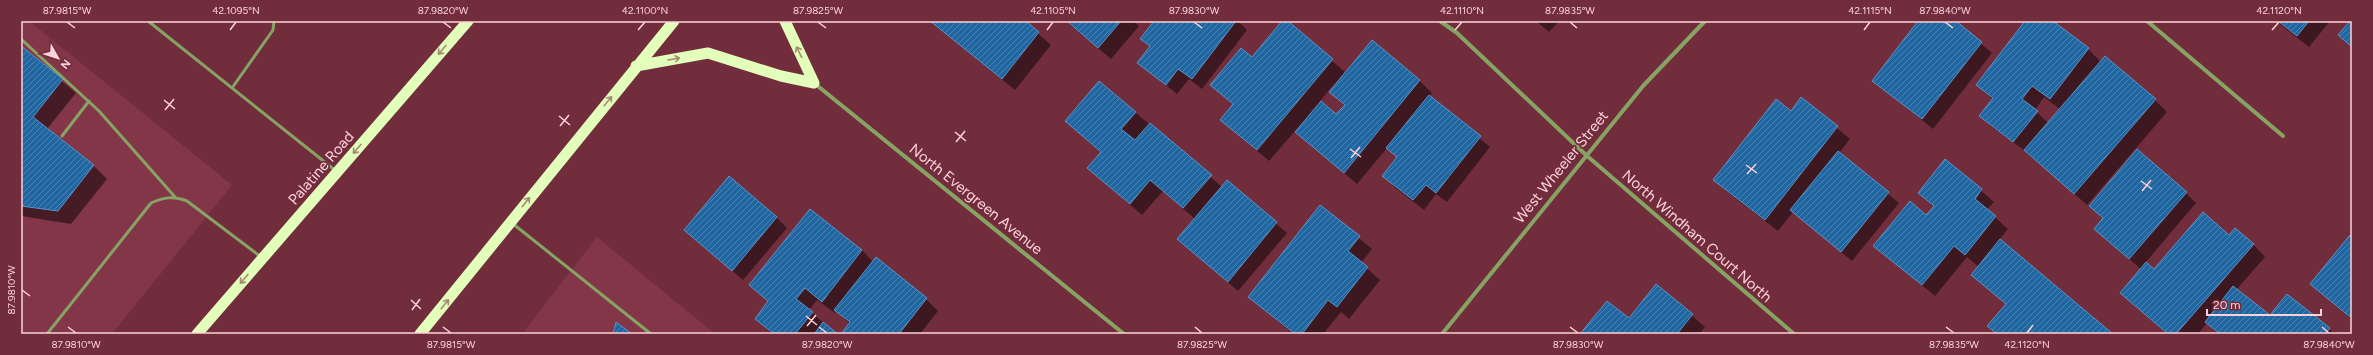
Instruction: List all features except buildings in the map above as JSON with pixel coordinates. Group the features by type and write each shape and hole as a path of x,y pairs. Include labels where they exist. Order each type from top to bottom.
{"highway":[{"name":"Palatine Road","path":"197,334 468,21"},
{"path":"420,334 674,21"},
{"path":"785,21 814,83"},
{"path":"636,66 708,53 781,76 814,83"}],"street":[{"name":"North Windham Court North","path":"1440,21 1457,33 1586,156 1794,334"},
{"name":"West Wheeler Street","path":"1442,334 1644,86 1705,21"},
{"path":"2147,21 2283,136"},
{"name":"North Evergreen Avenue","path":"814,83 1124,334"}],"lane":[{"path":"148,21 337,172"},
{"path":"232,88 273,30 274,21"},
{"path":"21,39 89,101 175,197"},
{"path":"62,136 89,101"},
{"path":"47,334 151,203 162,198 175,197 187,201 263,258"},
{"path":"510,222 651,334"}],"shaded area":[{"path":"21,21 29,21 232,185 112,334 21,334"},
{"path":"597,237 715,334 522,334"}]}
